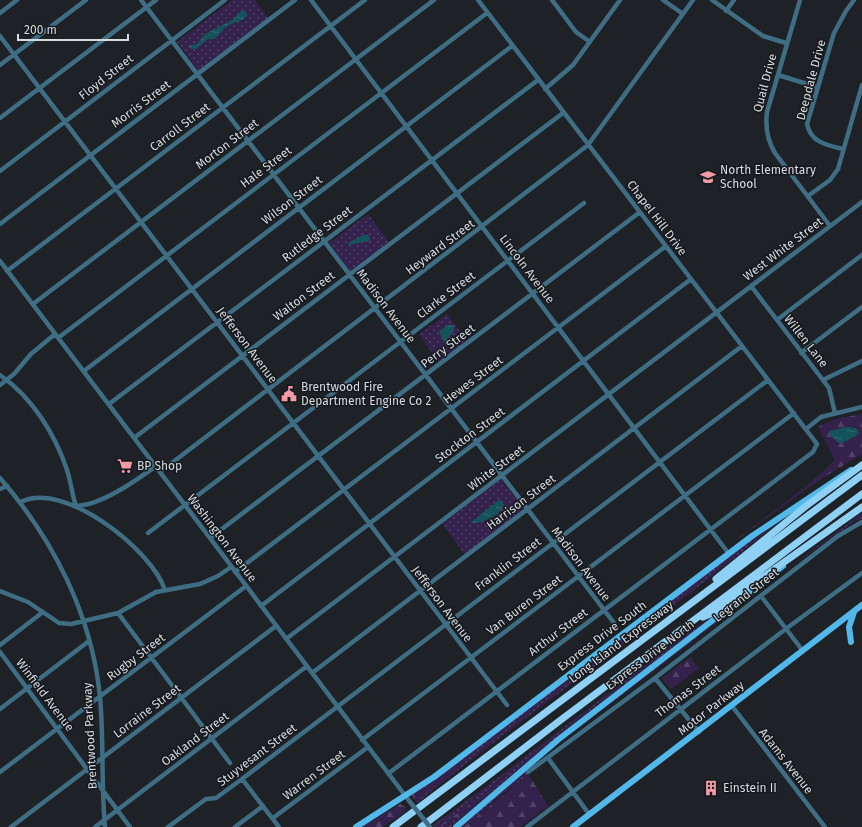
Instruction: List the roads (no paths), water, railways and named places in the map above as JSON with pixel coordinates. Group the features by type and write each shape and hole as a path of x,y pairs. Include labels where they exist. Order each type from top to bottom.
{"highway":[{"path":"696,600 723,572 862,464"},
{"name":"Long Island Expressway","path":"393,827 862,475"},
{"path":"421,827 862,494"},
{"name":"Express Drive North","path":"797,554 862,507"},
{"path":"694,621 712,613 797,554"}],"main road":[{"name":"Express Drive South","path":"356,827 406,796 452,764 752,536 818,490 862,464"},
{"name":"Express Drive North","path":"456,827 559,739 766,581 797,554"},
{"name":"Motor Parkway","path":"573,827 699,732 862,605"},
{"path":"851,642 849,627 855,611"}],"street":[{"path":"0,13 17,0"},
{"path":"0,66 86,0"},
{"name":"Madison Avenue","path":"141,0 603,611 614,623"},
{"path":"0,118 156,0"},
{"name":"Floyd Street","path":"0,171 225,0"},
{"name":"Morris Street","path":"0,224 295,0"},
{"name":"Lincoln Avenue","path":"311,0 382,92 726,550"},
{"name":"Carroll Street","path":"8,271 365,0"},
{"name":"Morton Street","path":"33,304 434,0"},
{"name":"Chapel Hill Drive","path":"478,0 816,442 816,448"},
{"path":"552,0 576,32 590,42"},
{"path":"545,89 568,70 620,0"},
{"path":"663,0 683,14"},
{"name":"Heyward Street","path":"160,472 483,227 588,145 693,0"},
{"path":"712,0 763,36 786,43"},
{"path":"726,10 734,0"},
{"name":"Quail Drive","path":"800,0 786,43 767,112 767,136 775,153 830,226"},
{"name":"Deepdale Drive","path":"843,149 817,141 810,135 807,124 817,86 834,33 838,23 854,0"},
{"name":"Hale Street","path":"0,386 8,380 31,354 166,255 487,13"},
{"name":"Jefferson Avenue","path":"0,36 507,705"},
{"name":"Wilson Street","path":"84,371 512,46"},
{"path":"778,75 817,86"},
{"name":"Rutledge Street","path":"109,404 538,80"},
{"path":"808,196 834,176 862,85"},
{"name":"Walton Street","path":"134,438 563,112"},
{"name":"West White Street","path":"716,312 862,202"},
{"name":"Clarke Street","path":"148,533 584,203"},
{"name":"Perry Street","path":"210,538 534,294 640,212"},
{"name":"Hewes Street","path":"235,572 666,246"},
{"path":"776,320 862,255"},
{"name":"Washington Avenue","path":"0,261 362,740 430,827"},
{"name":"Stockton Street","path":"261,606 691,279"},
{"name":"Willen Lane","path":"751,286 829,388 835,413"},
{"path":"801,353 862,307"},
{"name":"White Street","path":"286,639 716,312"},
{"name":"Harrison Street","path":"312,673 635,429 742,346"},
{"path":"823,380 862,361"},
{"path":"0,375 8,380 38,413 54,440 67,472 76,506"},
{"name":"Franklin Street","path":"337,707 768,380"},
{"path":"806,429 821,417 862,407"},
{"name":"Van Buren Street","path":"362,740 794,413"},
{"name":"Arthur Street","path":"389,773 816,448"},
{"path":"76,506 85,506 103,498 135,481 156,466"},
{"name":"Brentwood Parkway","path":"0,478 21,502 54,554 70,586 89,641 100,697 105,827"},
{"path":"0,489 7,486"},
{"path":"21,502 37,497 60,500 76,506 105,524 140,554 159,577 165,590"},
{"name":"Legrand Street","path":"528,772 655,678 838,536 862,522"},
{"path":"0,591 20,598 43,612 52,620 65,624 83,622 118,613 148,596 165,590 200,584 218,576 231,567"},
{"name":"Thomas Street","path":"527,827 786,628 862,573"},
{"name":"Rugby Street","path":"0,772 246,586"},
{"path":"761,596 804,651"},
{"path":"0,645 43,612"},
{"path":"118,613 230,763"},
{"name":"Lorraine Street","path":"11,827 276,626"},
{"path":"0,709 89,641"},
{"name":"Winfield Avenue","path":"0,652 130,827"},
{"name":"Oakland Street","path":"95,827 307,666"},
{"path":"655,678 699,732"},
{"name":"Adams Avenue","path":"732,706 825,827"},
{"name":"Stuyvesant Street","path":"168,827 206,799 216,798 337,707"},
{"name":"Warren Street","path":"273,818 368,747"},
{"path":"548,758 589,814"},
{"path":"242,779 279,827"},
{"path":"235,827 263,806"}],"water":[{"path":"244,10 248,15 243,19 226,27 214,39 208,39 196,49 189,48 189,46 197,44 205,34 234,19 241,11"},
{"path":"363,235 368,235 370,237 369,241 348,245 348,243"},
{"path":"448,325 452,325 454,327 454,331 444,343 439,331"},
{"path":"846,427 856,428 859,432 857,435 841,444 830,436 830,431"},
{"path":"500,499 504,505 498,513 485,521 470,523"}],"place":[{"name":"North Elementary School","path":"708,177"},
{"name":"Brentwood Fire Department Engine Co 2","path":"289,394"},
{"name":"BP Shop","path":"125,466"},
{"name":"Einstein II","path":"711,788"}]}
